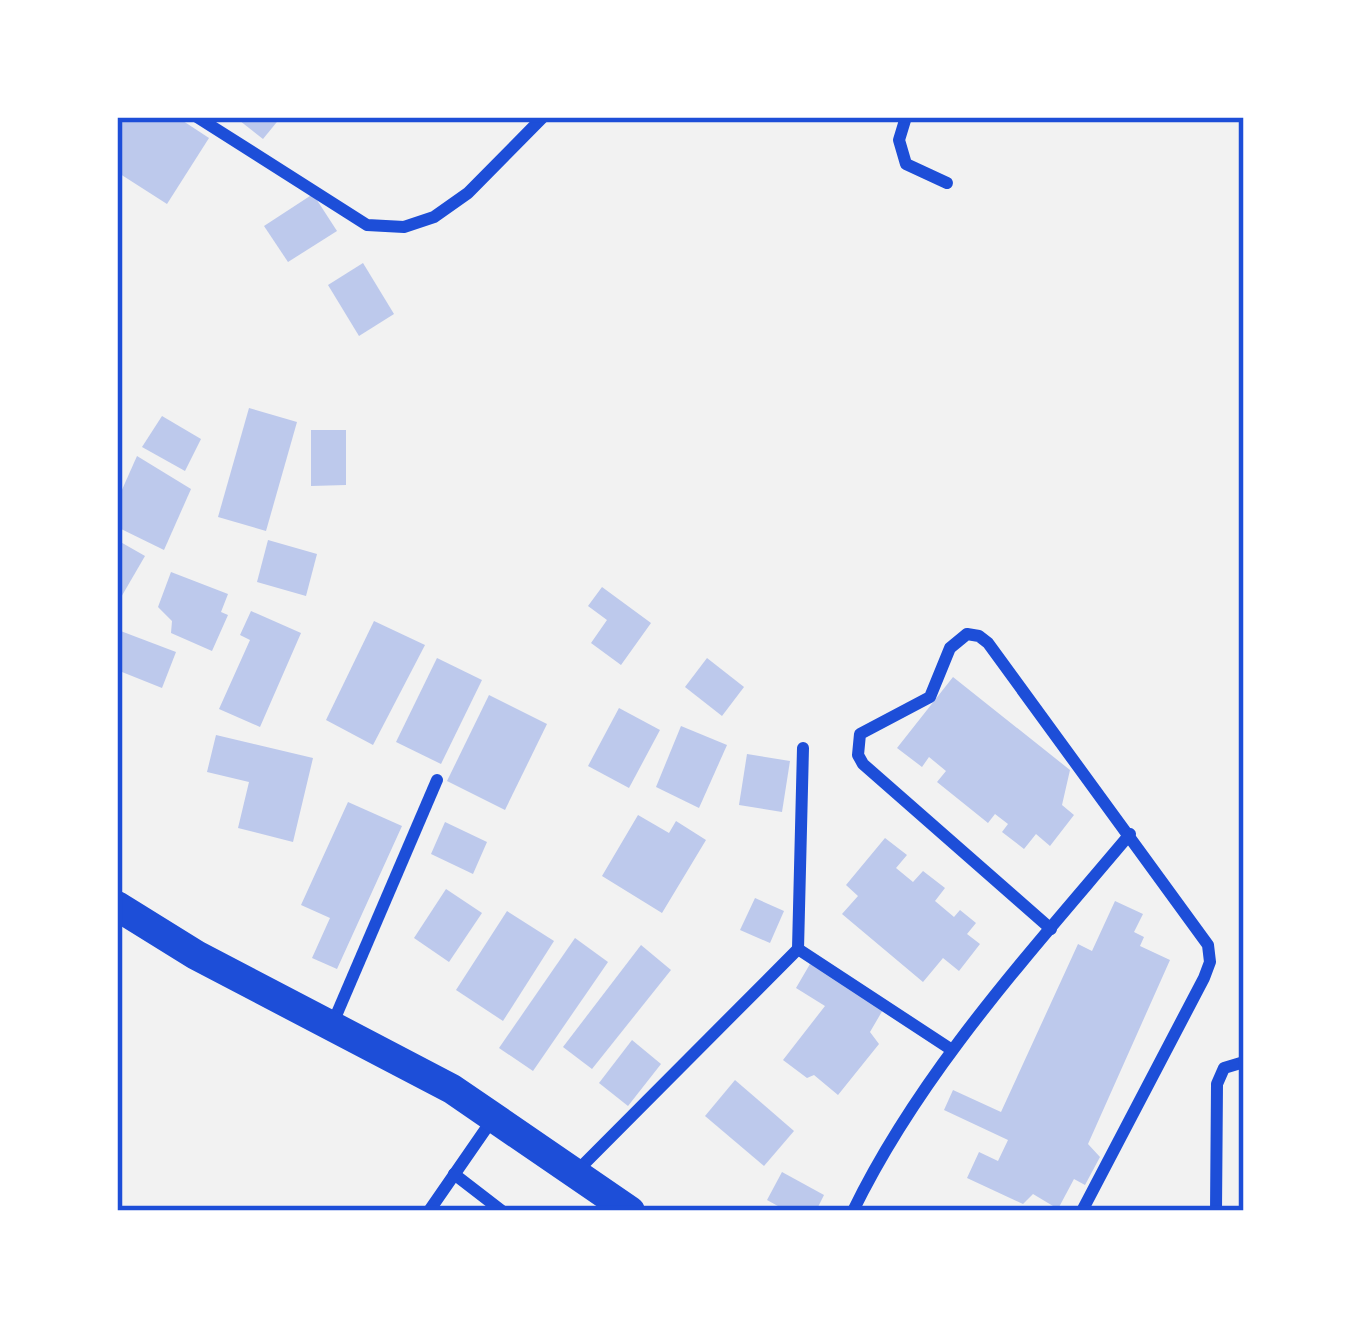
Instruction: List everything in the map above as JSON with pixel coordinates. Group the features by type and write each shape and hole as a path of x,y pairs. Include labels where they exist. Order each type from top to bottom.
{"highway":[{"path":"117,906 196,955 452,1089 629,1211"}],"street":[{"path":"197,117 367,225 404,227 434,217 468,193 543,117"},
{"path":"906,117 899,140 906,164 947,183"},
{"path":"1051,929 857,755 860,734 926,701 957,639 968,634 979,636 1208,945 1210,962 1082,1211"},
{"path":"576,1172 798,949 802,748"},
{"path":"332,1026 437,780"},
{"path":"853,1211 879,1158 952,1050 1130,834"},
{"path":"798,949 952,1050"},
{"path":"1216,1211 1217,1084 1224,1068 1244,1062"},
{"path":"429,1211 495,1116"},
{"path":"454,1174 502,1211"}],"building":[{"path":"122,117 177,117 209,138 167,204 117,172 117,125"},
{"path":"235,117 281,117 263,139"},
{"path":"313,194 337,231 288,262 264,226"},
{"path":"363,263 394,314 359,336 328,285"},
{"path":"249,408 297,422 266,531 218,517"},
{"path":"162,416 201,439 185,471 142,447"},
{"path":"311,430 346,430 346,485 311,486"},
{"path":"137,456 191,489 164,550 117,527 117,501"},
{"path":"117,540 145,556 120,599 117,598"},
{"path":"268,540 317,554 306,596 257,582"},
{"path":"171,572 228,594 221,612 228,615 212,651 171,633 172,621 158,607"},
{"path":"602,587 651,623 621,665 591,643 607,620 588,606"},
{"path":"251,611 301,633 260,727 219,709 250,640 240,635"},
{"path":"374,621 425,645 373,745 326,720"},
{"path":"118,630 176,652 162,688 117,670"},
{"path":"437,658 482,680 441,764 396,742"},
{"path":"707,658 744,687 722,716 685,687"},
{"path":"953,677 1070,770 1062,805 1074,815 1050,846 1036,834 1024,849 1002,832 1008,824 995,814 988,823 937,782 946,771 929,757 922,767 897,748"},
{"path":"489,695 547,724 505,810 447,781"},
{"path":"619,708 660,730 629,788 588,766"},
{"path":"681,726 727,745 699,808 656,787"},
{"path":"216,735 313,758 293,842 238,828 249,782 207,772"},
{"path":"747,754 790,761 782,812 739,805"},
{"path":"348,802 402,826 337,969 312,958 330,918 301,905"},
{"path":"638,815 669,833 676,821 706,840 662,913 602,876"},
{"path":"445,822 487,842 473,874 431,854"},
{"path":"885,838 907,855 896,868 913,882 923,871 945,888 935,901 954,917 960,910 976,923 967,934 980,944 959,971 943,958 923,982 842,914 858,896 846,885"},
{"path":"446,889 482,913 449,962 414,938"},
{"path":"755,898 784,911 770,943 740,930"},
{"path":"1115,901 1143,914 1134,932 1144,937 1140,946 1170,960 1088,1144 1100,1157 1085,1185 1074,1179 1058,1209 1033,1194 1023,1204 967,1178 979,1152 998,1161 1008,1140 944,1110 953,1090 1001,1112 1078,944 1092,951"},
{"path":"507,911 554,941 503,1021 456,990"},
{"path":"575,938 608,962 533,1071 499,1048"},
{"path":"641,945 671,970 592,1069 563,1047"},
{"path":"810,964 884,1008 870,1032 879,1044 838,1095 814,1075 807,1078 783,1060 825,1006 796,988"},
{"path":"632,1040 661,1064 628,1106 599,1083"},
{"path":"735,1080 794,1131 764,1166 705,1116"},
{"path":"782,1172 824,1195 816,1211 787,1211 767,1200"}]}
